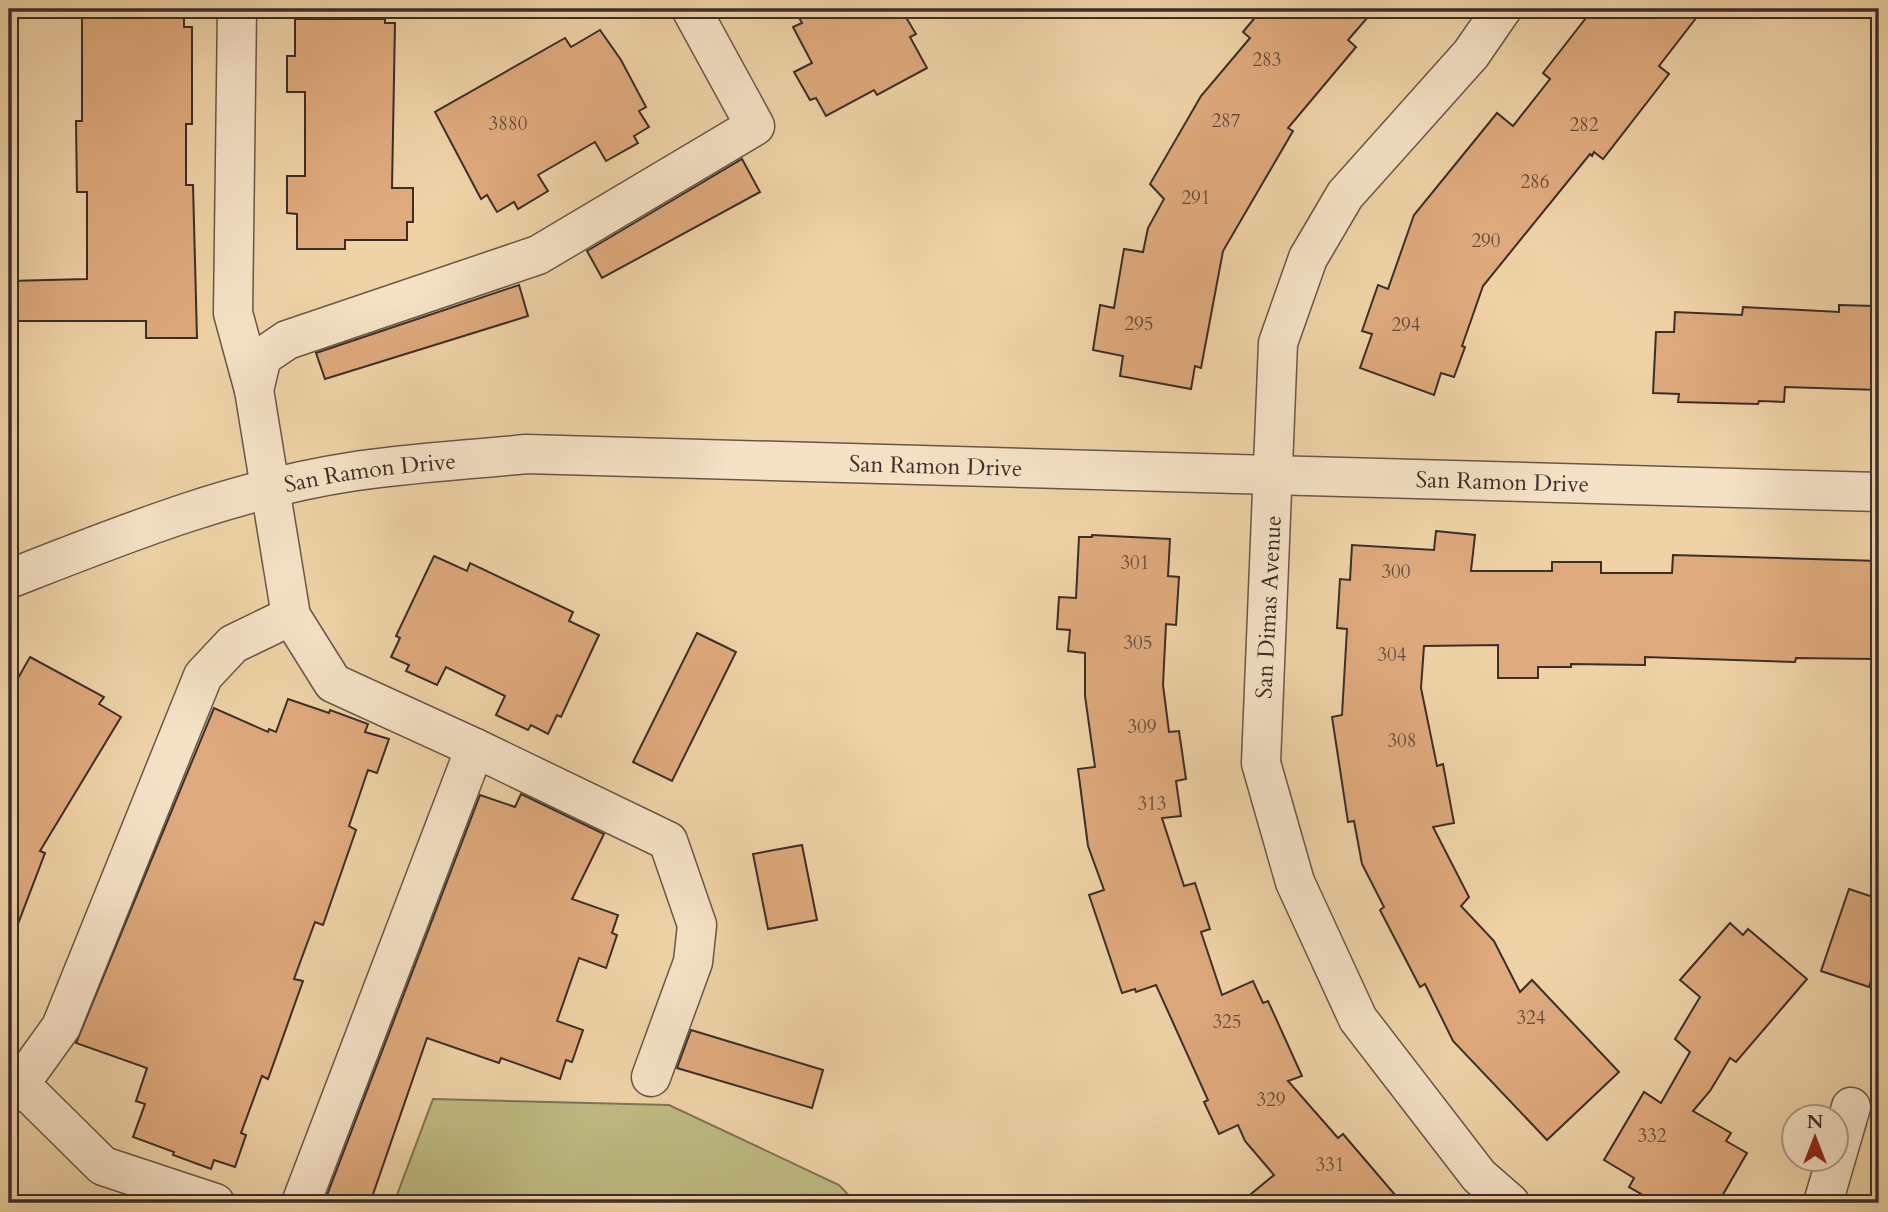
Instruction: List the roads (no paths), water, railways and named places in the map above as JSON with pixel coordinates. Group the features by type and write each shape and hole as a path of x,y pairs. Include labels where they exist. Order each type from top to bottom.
{"street":[{"path":"237,9 233,313 254,390 291,616 333,683 668,841 697,925 693,962 651,1077"},
{"path":"254,390 262,357 287,340 538,256 755,126 691,9"},
{"name":"San Dimas Avenue","path":"1502,9 1471,54 1345,195 1308,258 1279,343 1261,763 1295,882 1358,1019 1479,1176 1510,1203"},
{"name":"San Ramon Drive","path":"9,579 149,524 270,490 350,472 526,454 1879,492"},
{"path":"215,1203 103,1166 14,1089 61,1027 203,676 233,644 291,616"},
{"path":"301,1203 475,748"},
{"path":"1823,1203 1851,1107"}]}
